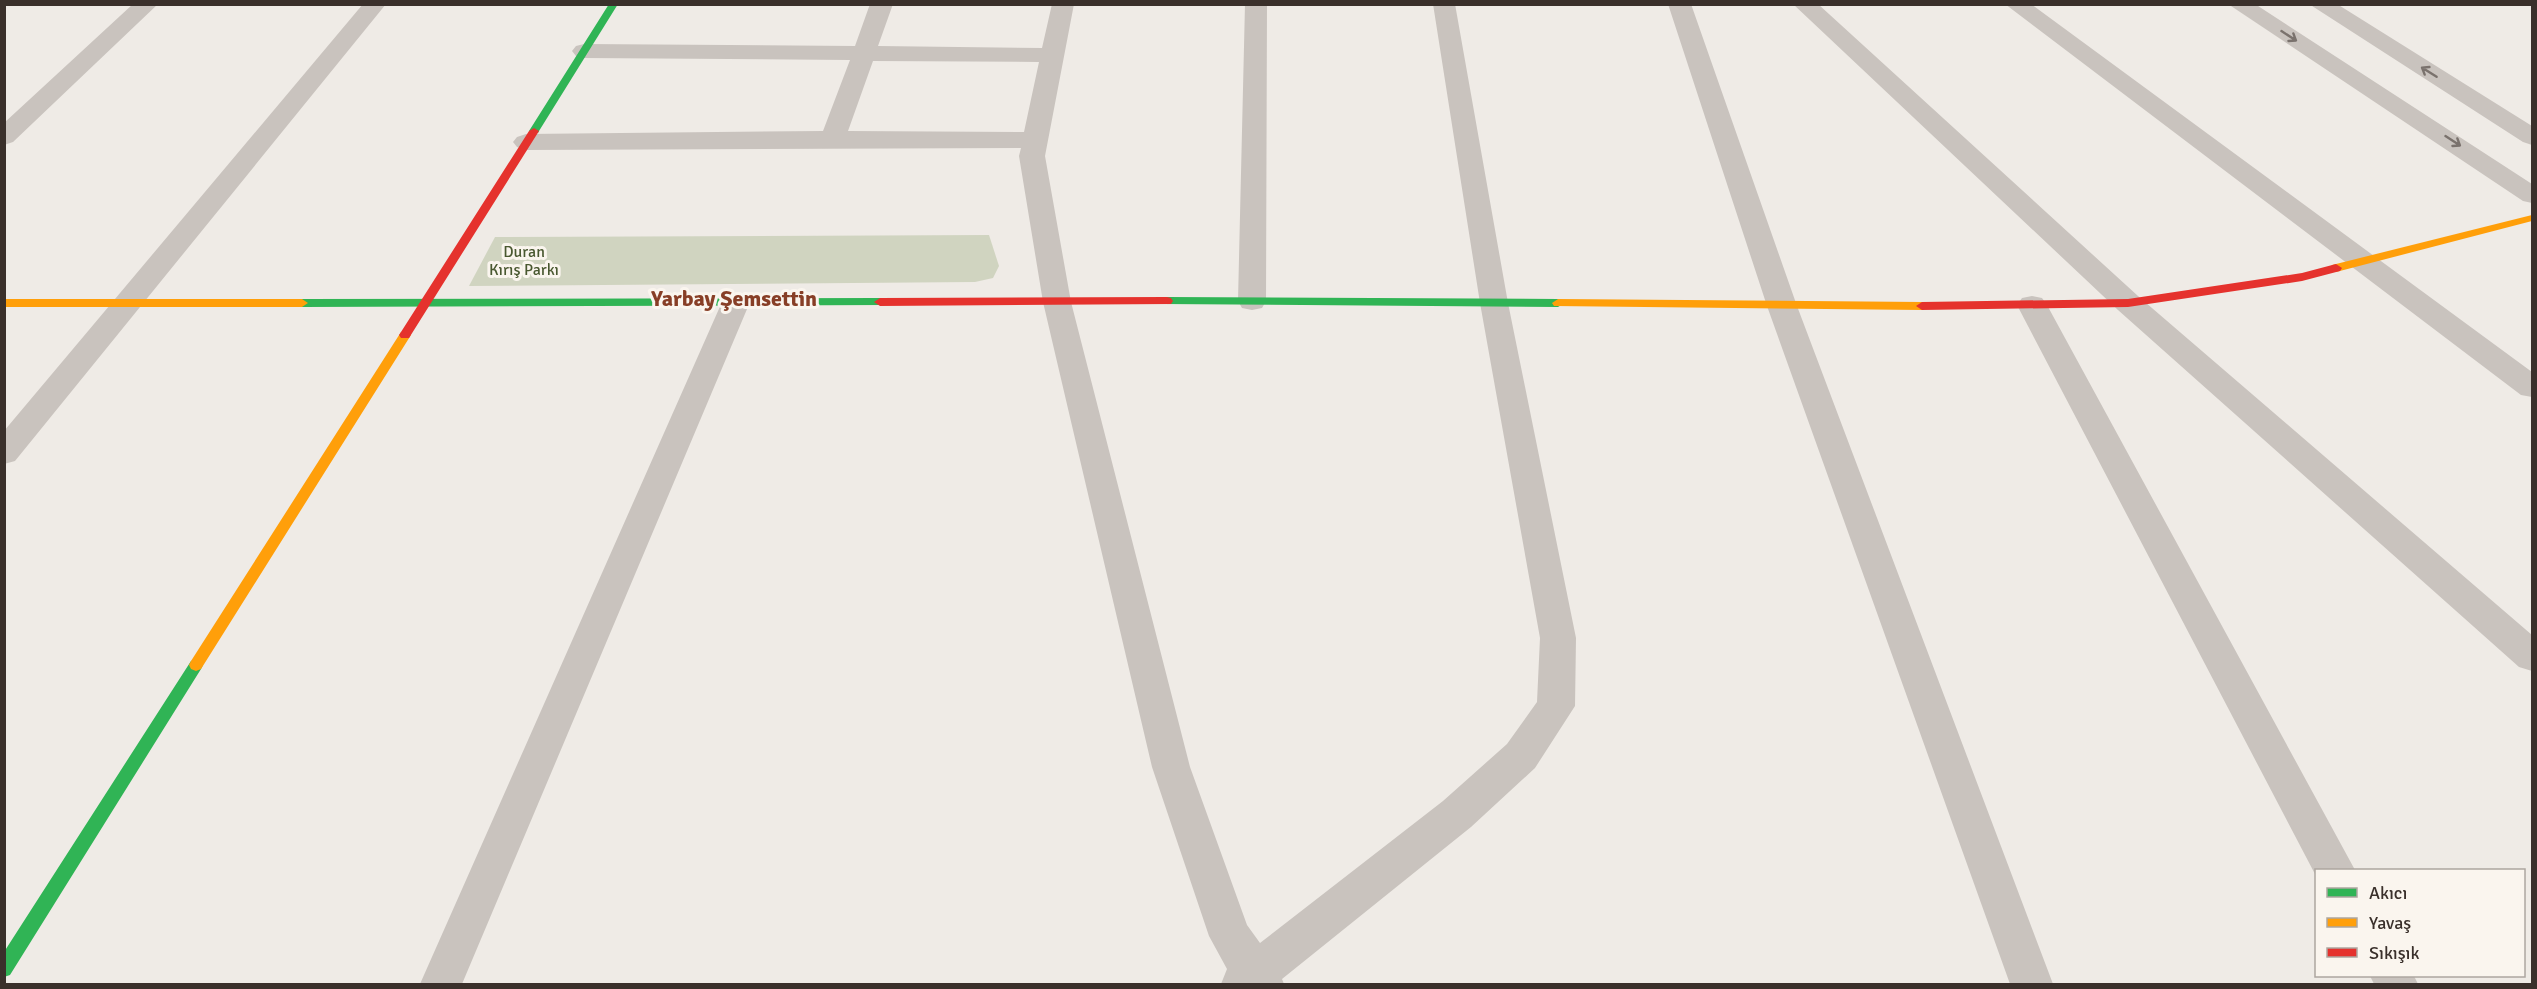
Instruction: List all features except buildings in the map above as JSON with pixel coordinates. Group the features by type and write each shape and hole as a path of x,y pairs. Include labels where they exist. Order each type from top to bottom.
{"street":[{"path":"4,137 147,4"},
{"path":"4,453 375,4"},
{"path":"4,969 614,4"},
{"path":"832,139 882,4"},
{"path":"1063,4 1032,156 1057,302 1171,767 1230,936 1254,981 1457,814 1521,756 1556,706 1558,638 1494,303 1444,4"},
{"path":"1252,302 1256,4"},
{"path":"1679,4 1782,306 2032,984"},
{"path":"1804,4 2128,303 2532,656"},
{"path":"2016,4 2532,387"},
{"path":"2240,4 2532,195"},
{"path":"2320,4 2532,136"},
{"path":"584,51 1053,55"},
{"path":"526,142 1035,140"},
{"path":"4,303 1252,302 1782,306 2128,303 2302,277 2532,218"},
{"path":"441,984 736,302"},
{"path":"2032,305 2334,869"}],"green space":[{"name":"Duran Kırış Parkı","path":"989,235 999,266 993,278 975,282 469,286 495,237"}],"traffic: fast":[{"path":"534,131 614,4"},
{"path":"1167,301 1558,303"},
{"path":"302,303 880,302"},
{"path":"4,969 196,665"}],"traffic: slow":[{"path":"2336,268 2532,218"},
{"path":"4,303 302,303"},
{"path":"1558,303 1922,306"},
{"path":"196,665 405,335"}],"traffic: jam":[{"path":"405,335 534,131"},
{"path":"1922,306 2128,303 2302,277 2336,268"},
{"path":"880,302 1167,301"}],"district":[{"name":"Yarbay Şemsettin","path":"734,298"}]}
